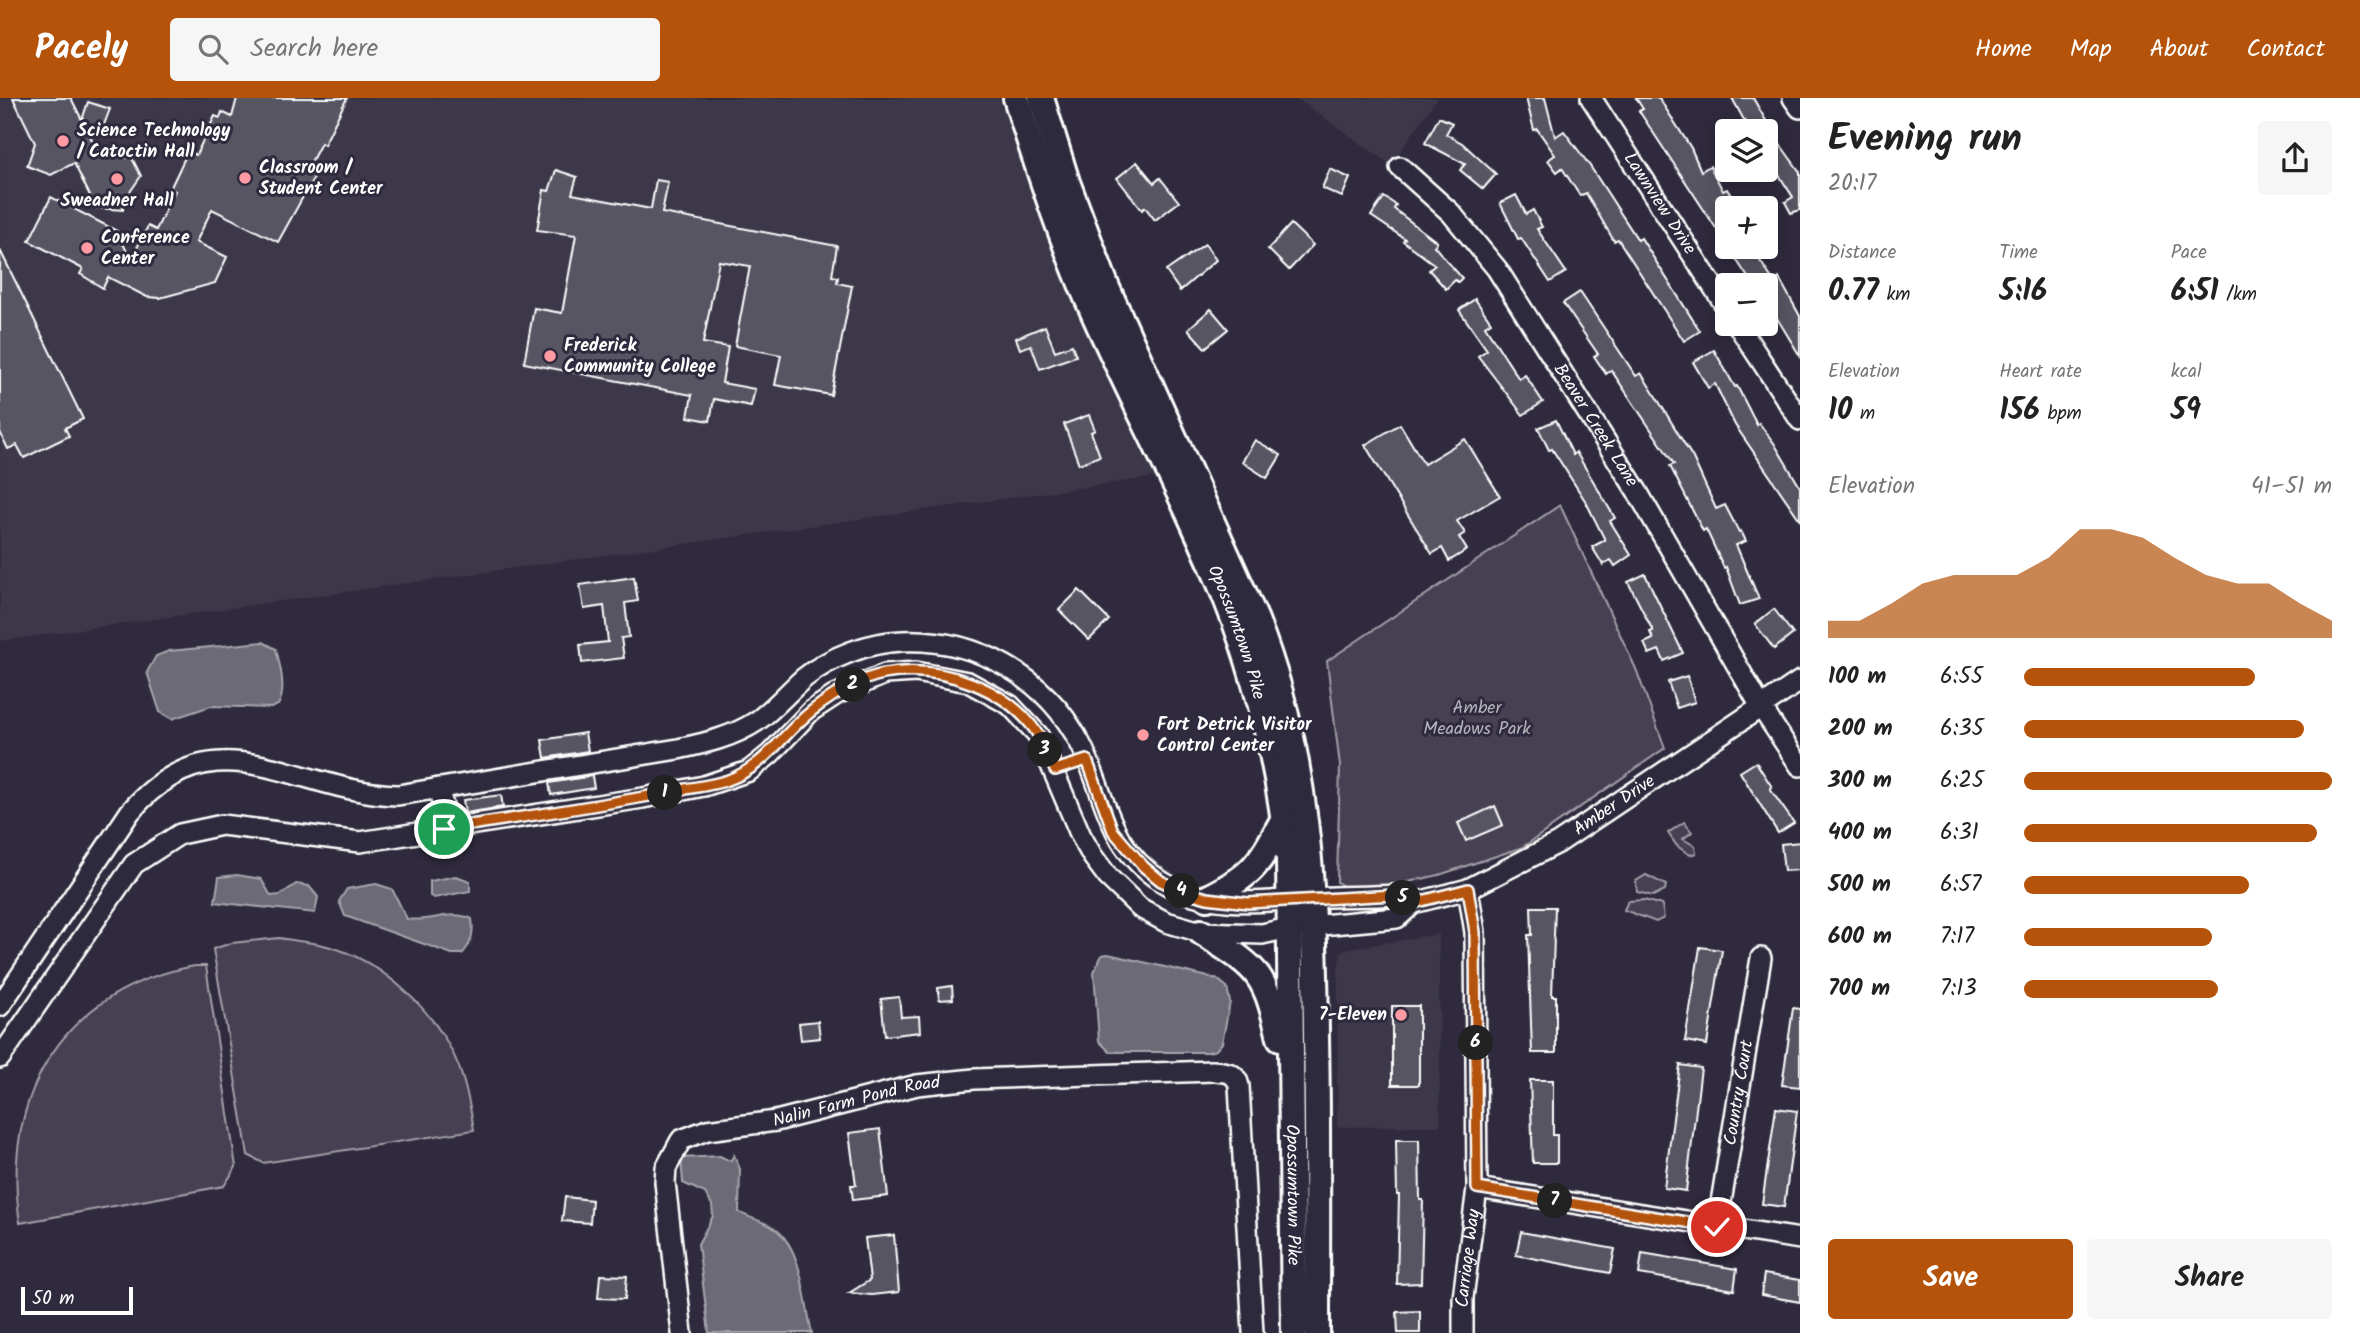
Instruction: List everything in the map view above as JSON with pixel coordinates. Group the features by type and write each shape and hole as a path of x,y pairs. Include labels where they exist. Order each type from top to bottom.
{"main road":[{"name":"Opossumtown Pike","path":"1016,98 1044,190 1087,298 1227,603 1257,698 1301,900 1315,926 1317,1333"},
{"name":"Opossumtown Pike","path":"1041,98 1067,182 1107,288 1231,562 1273,663 1300,770 1301,900 1289,928 1294,1333"},
{"path":"1207,898 1242,880 1253,871 1284,818"},
{"path":"1201,932 1242,959 1264,982 1291,1081"}],"street":[{"name":"Lawnview Drive","path":"1591,98 1715,289"},
{"path":"1793,98 1800,108"},
{"name":"Beaver Creek Lane","path":"1399,167 1451,213 1497,269 1637,491 1761,707 1800,766"},
{"path":"1745,336 1800,420"},
{"name":"Amber Drive","path":"0,1006 130,812 156,788 186,769 232,760 361,793 398,795 714,741 757,720 825,664 868,647 900,641 933,641 963,647 994,658 1017,671 1065,720 1080,743 1113,831 1161,881 1207,898 1248,903 1395,895 1414,903"},
{"name":"Amber Drive","path":"0,1058 134,864 180,834 222,825 360,842 643,799 727,781 749,771 770,754 811,711 837,694 884,674 938,675 968,682 991,692 1010,705 1032,728 1050,774 1081,836 1108,877 1140,908 1166,922 1201,932 1262,934 1289,928 1397,918 1414,903 1468,889 1558,843 1800,681"},
{"path":"1050,774 1087,760"},
{"path":"438,788 445,812 444,829"},
{"name":"Carriage Way","path":"1463,1333 1463,1298 1477,1188 1475,932 1468,889"},
{"name":"Country Court","path":"1717,1227 1761,958"},
{"name":"Nalin Farm Pond Road","path":"682,1333 665,1182 666,1168 681,1140 707,1130 776,1121 884,1091 953,1080 1232,1073 1239,1086 1253,1333"},
{"path":"1477,1188 1800,1239"}],"shaded area":[{"name":"Frederick Community College","path":"0,98 999,98 1042,220 1156,477 0,641"},
{"path":"1296,98 1437,98 1391,165"},
{"path":"263,642 276,649 278,655 282,693 278,705 271,708 211,706 172,719 160,712 147,672 156,656 169,651"},
{"path":"237,875 261,879 271,896 280,895 296,884 309,886 318,897 315,913 215,902 219,877"},
{"path":"456,876 470,881 470,891 434,898 430,896 430,881"},
{"path":"376,884 392,889 407,919 456,915 472,919 473,929 468,947 462,954 452,954 345,916 339,901 347,889"},
{"path":"1439,934 1440,1126 1337,1127 1338,967 1342,950"},
{"path":"1108,954 1217,979 1227,987 1230,1002 1222,1043 1216,1050 1208,1052 1110,1052 1099,1041 1094,972 1102,955"},
{"path":"734,1155 740,1169 739,1212 769,1225 789,1244 800,1273 812,1333 709,1333 698,1244 713,1216 712,1205 705,1193 683,1183 681,1158 720,1156 730,1161"}],"green space":[{"name":"Amber Meadows Park","path":"1560,505 1636,669 1665,748 1523,847 1439,875 1355,894 1337,882 1340,766 1327,661"},
{"path":"1684,822 1692,832 1683,839 1695,846 1696,853 1690,855 1677,846 1668,833"},
{"path":"1646,875 1666,885 1665,890 1653,896 1637,892 1636,881"},
{"path":"1644,900 1662,905 1664,918 1656,922 1624,910 1628,901"},
{"path":"279,938 348,953 388,976 406,992 423,1009 450,1047 464,1082 474,1130 263,1163 248,1155 213,949 232,943"},
{"path":"195,966 206,966 236,1167 224,1186 20,1223 16,1176 21,1131 33,1090 52,1054 78,1023 110,997 150,978"}],"building":[{"name":"Science Technology / Catoctin Hall","path":"13,98 71,98 82,120 88,102 110,109 102,130 84,124 100,156 132,158 141,176 123,202 123,210 96,208 74,163 51,175 27,166 35,143"},
{"path":"237,98 347,98 324,145 321,143 310,164 319,168 278,242 212,209 196,242 227,257 215,283 160,298 147,297 108,277 103,288 80,274 83,269 29,241 51,197 117,231 131,260 148,226 156,230 175,191 170,189 188,151 196,155 215,116 220,118 222,112 232,117"},
{"path":"1526,98 1545,98 1555,137 1564,131 1638,240 1641,238 1700,331 1684,341 1618,239 1614,241 1586,193 1580,196 1562,168 1557,172 1548,160 1555,155 1537,129 1534,130"},
{"path":"1636,98 1659,98 1691,148 1701,171 1710,166 1715,182 1718,182 1723,191 1727,189 1731,196 1715,196 1715,227 1639,111 1643,109"},
{"path":"1732,98 1753,98 1765,119 1743,119"},
{"path":"1439,117 1452,123 1446,134 1462,143 1496,174 1483,189 1460,170 1465,164 1425,143"},
{"path":"1778,141 1800,172 1800,210 1791,213 1785,202 1793,197 1778,174"},
{"path":"1137,162 1154,183 1160,178 1179,202 1155,220 1145,207 1142,210 1117,178"},
{"path":"1330,169 1350,178 1342,197 1322,188"},
{"path":"556,170 577,177 572,194 651,209 656,180 668,182 662,213 837,246 832,276 838,277 837,283 852,286 831,395 775,385 781,355 735,346 750,266 719,261 703,343 728,347 722,383 755,389 751,406 714,399 710,421 688,417 692,395 524,363 534,308 562,313 576,235 537,230 544,190 549,191"},
{"path":"1516,195 1526,214 1533,210 1542,227 1537,229 1566,272 1550,282 1521,238 1518,239 1500,203"},
{"path":"1384,197 1396,205 1394,209 1437,242 1434,246 1462,278 1458,282 1455,280 1446,289 1429,270 1435,265 1403,241 1405,239 1371,216"},
{"path":"1291,224 1313,245 1289,270 1268,249"},
{"path":"1205,244 1216,260 1180,291 1166,271"},
{"path":"0,250 83,419 65,428 69,436 24,458 17,445 8,449 0,432"},
{"path":"1736,259 1759,259 1768,273 1745,273"},
{"path":"1779,278 1800,316 1800,356 1778,320"},
{"path":"1580,292 1636,376 1641,373 1658,400 1693,458 1716,509 1725,505 1739,532 1741,531 1746,541 1736,545 1759,599 1740,605 1726,567 1724,568 1706,529 1703,531 1670,466 1674,464 1611,370 1606,374 1594,356 1598,354 1563,303"},
{"path":"1475,299 1491,322 1485,326 1519,379 1525,375 1543,402 1523,415 1478,356 1487,350 1459,310"},
{"path":"1211,309 1228,329 1205,348 1188,329"},
{"path":"1045,326 1055,351 1072,345 1076,356 1040,369 1031,345 1020,349 1016,338"},
{"path":"1714,350 1757,425 1759,423 1774,443 1800,487 1800,520 1735,425 1715,384 1708,388 1693,362"},
{"path":"1089,415 1095,430 1091,432 1100,456 1079,464 1064,424"},
{"path":"1556,420 1573,455 1576,452 1615,518 1610,521 1631,555 1615,566 1611,560 1603,565 1592,547 1605,540 1586,502 1552,449 1549,450 1538,428"},
{"path":"1400,424 1424,464 1465,439 1500,496 1457,521 1465,533 1459,537 1467,550 1449,561 1442,548 1432,554 1365,445"},
{"path":"1255,440 1281,455 1267,478 1242,462"},
{"path":"1645,574 1683,653 1664,661 1659,650 1649,654 1644,643 1653,639 1650,632 1653,631 1628,582"},
{"path":"634,577 638,601 625,603 629,637 621,638 624,658 582,663 580,645 608,642 604,606 584,609 580,585"},
{"path":"1079,590 1109,620 1089,640 1059,610"},
{"path":"1774,609 1793,634 1774,649 1755,624"},
{"path":"1687,676 1695,702 1677,708 1668,682"},
{"path":"585,733 588,751 545,758 542,740"},
{"path":"1756,762 1772,787 1770,789 1794,823 1778,833 1740,772"},
{"path":"592,776 594,788 551,795 549,783"},
{"path":"501,795 503,807 465,813 463,800"},
{"path":"1495,806 1503,825 1466,841 1458,823"},
{"path":"1800,842 1800,870 1784,871 1781,844"},
{"path":"1531,907 1555,907 1552,996 1556,996 1556,1053 1532,1053 1528,935 1532,935"},
{"path":"1700,947 1722,950 1707,1045 1685,1041"},
{"path":"952,986 953,999 939,1000 938,988"},
{"path":"899,997 901,1017 919,1016 920,1032 885,1036 881,999"},
{"path":"1392,1006 1419,1006 1419,1085 1392,1085"},
{"path":"1793,1008 1800,1009 1800,1087 1782,1085"},
{"path":"818,1021 820,1038 801,1040 799,1023"},
{"path":"1680,1065 1701,1068 1686,1191 1664,1188"},
{"path":"1530,1080 1553,1080 1553,1135 1557,1135 1557,1163 1533,1163"},
{"path":"1776,1108 1797,1111 1784,1207 1762,1204"},
{"path":"880,1129 888,1196 853,1200 851,1185 856,1185 849,1133"},
{"path":"1396,1140 1419,1140 1420,1200 1423,1200 1421,1283 1397,1284 1399,1195"},
{"path":"565,1197 592,1200 590,1223 562,1221"},
{"path":"1521,1232 1615,1249 1610,1273 1516,1255"},
{"path":"894,1235 899,1292 872,1295 849,1293 870,1280 865,1238"},
{"path":"1642,1253 1737,1269 1734,1290 1639,1274"},
{"path":"1764,1274 1800,1280 1800,1302 1761,1295"},
{"path":"600,1275 627,1276 625,1299 598,1298"},
{"path":"1420,1311 1420,1333 1398,1333 1397,1312"}],"place":[{"name":"Science Technology / Catoctin Hall","path":"63,141"},
{"name":"Classroom / Student Center","path":"245,178"},
{"name":"Sweadner Hall","path":"117,179"},
{"name":"Conference Center","path":"87,248"},
{"name":"Frederick Community College","path":"550,356"},
{"name":"Fort Detrick Visitor Control Center","path":"1143,735"},
{"name":"7-Eleven","path":"1401,1015"}],"route":[{"path":"444,829 643,799 727,781 749,771 770,754 811,711 862,681 884,674 916,672 968,682 991,692 1026,720 1038,735 1055,770 1087,760 1113,831 1144,867 1161,881 1182,891 1207,898 1248,903 1395,895 1414,903 1468,889 1475,932 1477,1188 1717,1227"}]}
